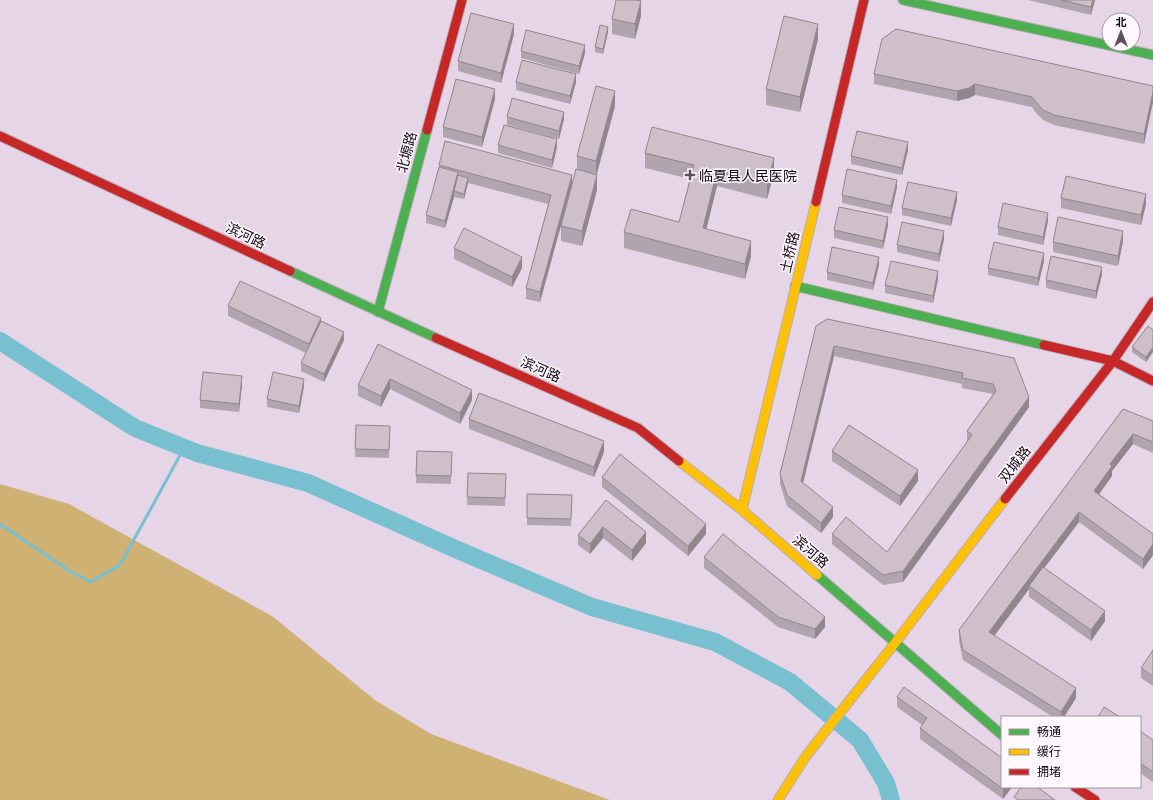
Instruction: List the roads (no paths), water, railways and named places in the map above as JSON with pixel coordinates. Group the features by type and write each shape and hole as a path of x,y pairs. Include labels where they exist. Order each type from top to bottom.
{"main road":[{"name":"北塬路","path":"378,312 462,0"},
{"name":"土桥路","path":"742,510 864,0"},
{"path":"903,0 1153,55"},
{"name":"滨河路","path":"0,136 378,312 638,428 742,510 1001,735"},
{"path":"795,286 1113,361 1153,381"},
{"name":"双城路","path":"778,800 806,756 1113,361 1153,302"},
{"path":"1077,788 1095,800"}],"waterway":[{"path":"0,341 135,428 197,453 308,483 460,551 592,607 715,642 790,682 860,740 886,783 891,800"},
{"path":"0,524 68,570 91,582 120,565 184,448"}],"place":[{"name":"临夏县人民医院","path":"690,175"}]}
